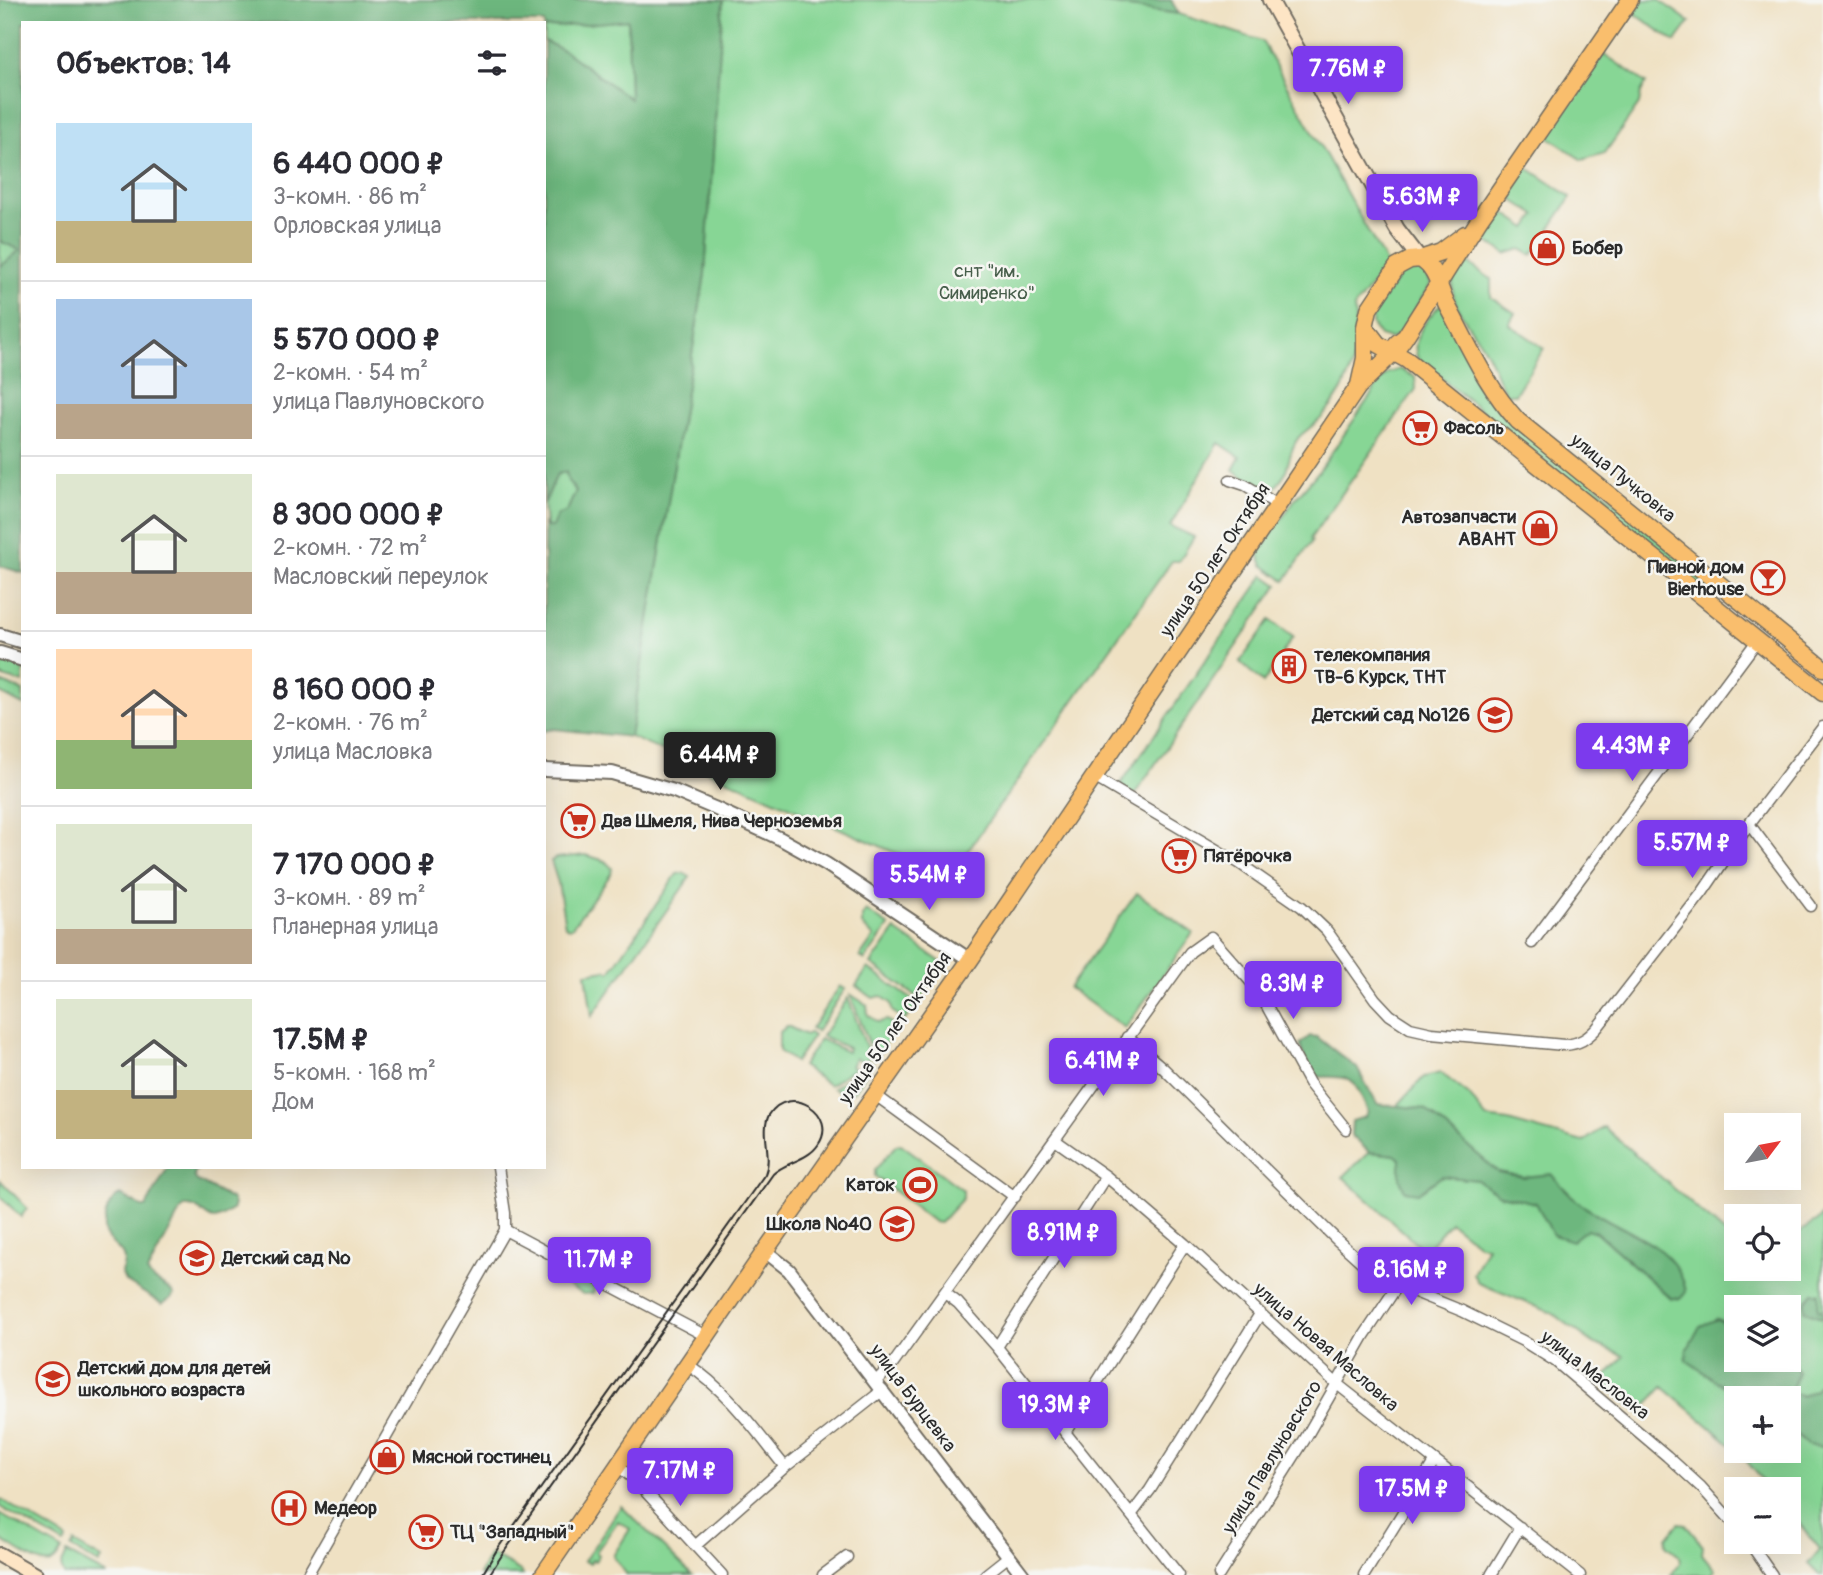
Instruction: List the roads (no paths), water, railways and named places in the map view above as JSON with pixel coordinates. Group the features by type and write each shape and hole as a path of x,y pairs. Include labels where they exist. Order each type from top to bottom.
{"main road":[{"path":"1270,0 1396,229 1420,259"},
{"path":"1439,286 1479,220 1630,0"},
{"path":"1397,267 1451,246 1479,220"},
{"path":"1359,387 1365,358 1365,327 1369,309 1397,267 1401,248 1396,229"},
{"name":"улица Пучковка","path":"1420,259 1433,269 1439,286 1487,377 1510,412 1823,668"},
{"name":"улица 50 лет Октября","path":"542,1575 874,1094 970,960 1092,776 1359,387 1394,352 1439,286"},
{"path":"1365,327 1378,344 1394,352 1823,693"},
{"path":"1378,344 1392,346 1405,337"},
{"path":"1712,605 1726,588"},
{"path":"0,1555 35,1575"}],"street":[{"path":"1230,480 1245,485 1278,505"},
{"path":"0,635 21,641"},
{"path":"1532,943 1757,641"},
{"path":"0,653 21,659"},
{"path":"1092,776 1231,858 1302,907 1332,937 1375,999 1390,1015 1409,1028 1564,1045 1576,1044 1597,1028 1702,893 1749,824 1823,727"},
{"path":"546,771 590,771 620,775 674,791 714,808 781,839 826,864 970,960"},
{"path":"1749,824 1811,906"},
{"path":"695,1546 879,1386 1190,952 1211,937 1258,990 1309,1083 1346,1129"},
{"name":"улица Масловка","path":"1127,1038 1164,1069 1337,1241 1368,1268 1398,1285 1462,1311 1523,1341 1555,1361 1667,1456 1724,1513"},
{"path":"874,1094 1015,1197"},
{"name":"улица Новая Масловка","path":"1055,1140 1106,1176 1185,1244 1337,1384 1580,1575"},
{"path":"307,1575 505,1230 498,1169"},
{"path":"997,1346 1106,1176"},
{"path":"505,1230 706,1336"},
{"path":"1066,1431 1185,1244"},
{"name":"улица Бурцевка","path":"765,1251 789,1270 1023,1575"},
{"name":"улица Павлуновского","path":"1219,1575 1305,1439 1364,1336 1398,1285"},
{"path":"945,1293 997,1346 1179,1575"},
{"path":"1131,1515 1150,1490 1259,1314"},
{"path":"687,1364 722,1391 785,1467"},
{"path":"1364,1575 1434,1462"},
{"path":"617,1465 635,1480 722,1575"},
{"path":"1491,1575 1520,1528"},
{"path":"1757,1554 1772,1575"},
{"path":"985,1575 1009,1556"},
{"path":"823,1575 847,1557"}],"tram line":[{"path":"482,1575 498,1548 765,1174 769,1115 788,1101 809,1106 817,1113 822,1123 823,1133 818,1145 809,1154 773,1174 489,1575"}],"place":[{"name":"Бобер","path":"1547,248"},
{"name":"Фасоль","path":"1420,428"},
{"name":"Автозапчасти АВАНТ","path":"1540,528"},
{"name":"Пивной дом Bierhouse","path":"1768,578"},
{"name":"телекомпания ТВ-6 Курск, ТНТ","path":"1289,666"},
{"name":"Детский сад №126","path":"1495,715"},
{"name":"Два Шмеля, Нива Черноземья","path":"578,821"},
{"name":"Пятёрочка","path":"1179,856"},
{"name":"Каток","path":"920,1185"},
{"name":"Школа №40","path":"897,1224"},
{"name":"Детский сад №","path":"197,1258"},
{"name":"Детский дом для детей школьного возраста","path":"53,1379"},
{"name":"Мясной гостинец","path":"387,1457"},
{"name":"Медеор","path":"289,1508"},
{"name":"ТЦ \"Западный\"","path":"426,1532"}],"park label":[{"name":"снт \"им. Симиренко\"","path":"987,282"}]}
